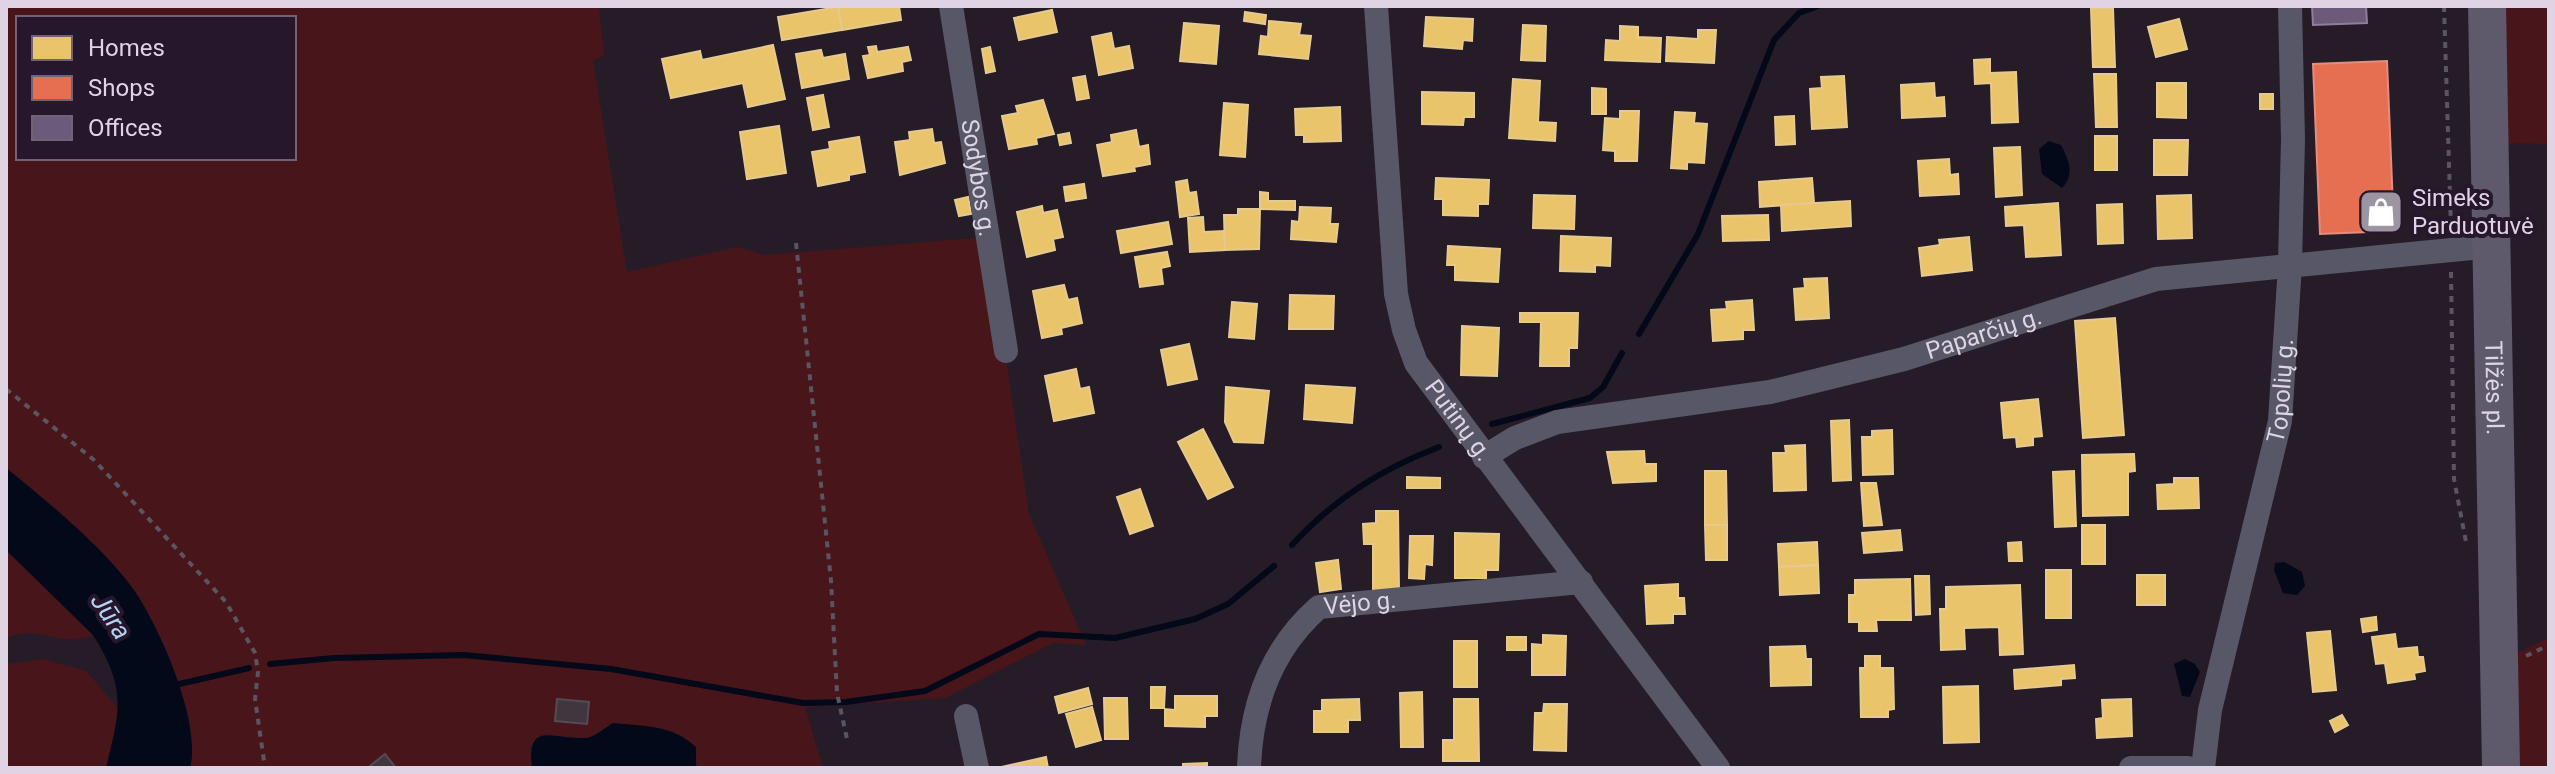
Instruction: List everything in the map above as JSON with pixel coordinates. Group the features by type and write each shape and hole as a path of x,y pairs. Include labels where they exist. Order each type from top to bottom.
{"highway":[{"name":"Tilžės pl.","path":"2487,6 2501,768"}],"street":[{"name":"Sodybos g.","path":"951,6 1006,351"},
{"name":"Putinų g.","path":"1376,6 1394,267 1404,330 1416,363 1718,768"},
{"name":"Topolių g.","path":"2203,768 2210,710 2280,421 2290,265 2293,139 2290,6"},
{"name":"Paparčių g.","path":"1484,457 1515,438 1557,422 1770,392 1904,359 2156,279 2492,246"},
{"name":"Vėjo g.","path":"1249,768 1256,704 1269,672 1294,629 1319,607 1581,582"},
{"path":"966,716 977,768"},
{"path":"2131,768 2188,768"}],"path":[{"path":"2444,6 2454,479 2467,545"},
{"path":"796,243 831,581 837,693 847,739"},
{"path":"6,389 94,460 226,602 255,653 258,672 255,699 265,768"}],"shaded area":[{"path":"6,6 599,6 604,55 593,61 627,272 737,247 765,255 988,237 1029,514 1086,645 1053,643 945,698 805,707 823,768 696,768 698,763 613,723 589,738 541,735 530,747 532,768 190,768 190,726 184,701 155,627 122,574 56,510 6,468"},
{"path":"2500,6 2549,6 2549,144 2503,143"},
{"path":"6,550 93,635 69,639 30,633 6,638"},
{"path":"2549,637 2549,768 2514,768 2514,655"},
{"path":"43,659 86,671 120,711 106,768 6,768 6,664"}],"water":[{"path":"2049,141 2061,145 2068,162 2070,172 2062,188 2042,174 2039,149"},
{"name":"Jūra","path":"6,468 91,542 134,590 176,676 190,727 190,768 106,768 118,700 111,670 93,635 6,550"},
{"path":"2284,562 2302,572 2305,586 2297,595 2283,593 2274,570 2275,563"},
{"path":"2185,659 2195,664 2200,672 2190,697 2182,696 2174,664"},
{"path":"613,723 658,728 678,734 696,747 696,768 532,768 531,753 538,738 553,735 586,738"}],"building: Homes":[{"path":"899,6 901,20 842,30 838,7"},
{"path":"838,7 842,30 782,40 778,17"},
{"path":"2091,8 2113,8 2115,67 2093,67"},
{"path":"1052,10 1057,32 1019,40 1014,18"},
{"path":"1245,12 1266,15 1265,24 1244,21"},
{"path":"1426,17 1473,19 1472,41 1463,40 1462,49 1424,46"},
{"path":"2179,19 2187,49 2156,57 2148,27"},
{"path":"1269,21 1301,24 1299,35 1311,36 1308,59 1259,54 1261,36 1268,37"},
{"path":"1184,23 1219,26 1216,64 1180,61"},
{"path":"1523,25 1546,26 1545,61 1521,60"},
{"path":"1620,26 1638,27 1638,37 1661,38 1660,62 1605,60 1606,40 1620,41"},
{"path":"1698,30 1716,30 1714,63 1666,61 1667,37 1698,39"},
{"path":"1111,33 1114,49 1129,46 1133,68 1099,75 1092,37"},
{"path":"773,45 785,99 748,107 743,83 671,98 662,59 700,51 702,60"},
{"path":"876,46 877,52 908,47 911,60 902,62 903,71 868,78 863,56 870,55 868,47"},
{"path":"990,47 995,71 986,73 982,49"},
{"path":"821,50 823,58 845,54 849,79 802,88 796,54"},
{"path":"1990,59 1990,73 2016,72 2018,122 1992,123 1991,83 1975,84 1974,60"},
{"path":"2094,74 2116,74 2117,127 2096,127"},
{"path":"1085,76 1089,98 1077,100 1073,78"},
{"path":"1844,76 1847,127 1812,129 1810,89 1822,88 1821,77"},
{"path":"1513,79 1540,81 1538,122 1556,123 1555,141 1509,138"},
{"path":"1934,83 1935,98 1944,97 1945,116 1902,118 1901,85"},
{"path":"2157,83 2186,83 2186,118 2157,117"},
{"path":"1592,88 1606,89 1606,114 1592,114"},
{"path":"1422,92 1474,93 1474,117 1464,117 1463,125 1422,124"},
{"path":"2260,94 2273,94 2273,109 2260,109"},
{"path":"823,95 829,127 813,130 807,98"},
{"path":"1043,100 1054,134 1036,138 1037,144 1009,149 1002,116 1018,113 1016,106"},
{"path":"1224,103 1248,105 1245,157 1220,155"},
{"path":"1340,107 1341,141 1304,142 1304,135 1296,135 1295,109"},
{"path":"1620,111 1639,111 1637,161 1615,161 1615,151 1603,150 1605,118 1620,119"},
{"path":"1675,112 1695,113 1694,123 1707,124 1704,163 1687,162 1687,169 1671,168"},
{"path":"1794,116 1795,144 1776,145 1775,117"},
{"path":"779,126 786,173 747,179 740,132"},
{"path":"932,129 934,143 941,142 945,163 900,175 895,142 910,140 909,132"},
{"path":"1136,130 1139,147 1148,145 1150,164 1134,167 1135,171 1103,176 1097,145 1112,142 1111,135"},
{"path":"1069,133 1071,143 1060,145 1058,135"},
{"path":"2095,136 2117,136 2117,170 2095,170"},
{"path":"859,137 865,172 849,175 849,180 818,186 812,152 830,149 829,142"},
{"path":"2154,140 2188,140 2187,175 2154,175"},
{"path":"2020,147 2022,195 1996,197 1994,148"},
{"path":"1949,159 1950,175 1958,174 1959,194 1920,196 1918,161"},
{"path":"1436,178 1489,180 1488,204 1478,204 1478,216 1443,215 1443,199 1435,199"},
{"path":"1812,178 1814,203 1760,207 1759,182"},
{"path":"1187,180 1189,193 1196,192 1199,214 1180,217 1176,182"},
{"path":"1084,184 1086,198 1066,201 1064,187"},
{"path":"1260,192 1268,193 1268,201 1295,201 1295,210 1260,209"},
{"path":"1534,195 1575,196 1574,229 1533,228"},
{"path":"2191,195 2192,238 2158,239 2157,196"},
{"path":"968,197 971,214 959,216 955,200"},
{"path":"1850,201 1851,226 1782,231 1781,205"},
{"path":"2058,203 2061,255 2026,257 2024,225 2006,226 2005,207"},
{"path":"2122,204 2123,243 2098,244 2097,205"},
{"path":"1042,206 1043,213 1057,210 1063,237 1053,239 1055,250 1027,257 1017,212"},
{"path":"1300,207 1331,208 1330,224 1338,224 1336,242 1291,239 1292,221 1299,222"},
{"path":"1238,209 1260,209 1259,249 1225,250 1224,215 1238,215"},
{"path":"1768,215 1769,240 1723,241 1722,216"},
{"path":"1203,217 1204,232 1224,231 1225,250 1190,252 1188,218"},
{"path":"1168,222 1172,244 1121,253 1117,231"},
{"path":"1561,236 1611,238 1610,266 1595,265 1595,272 1560,271"},
{"path":"1969,237 1972,270 1922,276 1919,248 1940,245 1939,240"},
{"path":"1448,246 1500,249 1498,282 1455,280 1455,265 1447,265"},
{"path":"1167,252 1170,266 1161,268 1163,284 1140,287 1135,257"},
{"path":"1827,278 1829,318 1796,320 1794,289 1805,288 1804,279"},
{"path":"1064,285 1068,300 1077,298 1082,323 1061,328 1062,334 1042,338 1033,291"},
{"path":"1290,295 1334,296 1333,329 1289,329"},
{"path":"1752,300 1754,330 1743,330 1743,339 1713,341 1711,310 1727,309 1726,302"},
{"path":"1232,302 1257,304 1254,339 1229,337"},
{"path":"1520,313 1578,313 1577,348 1569,348 1569,366 1540,366 1541,322 1520,322"},
{"path":"2115,318 2124,435 2083,438 2075,321"},
{"path":"1462,326 1499,328 1497,376 1461,375"},
{"path":"1189,344 1197,379 1168,385 1161,350"},
{"path":"1076,369 1080,389 1089,387 1094,413 1054,421 1045,376"},
{"path":"1306,385 1355,388 1352,423 1304,419"},
{"path":"1226,387 1269,391 1263,443 1234,442 1225,422"},
{"path":"2038,399 2042,436 2033,437 2033,445 2017,447 2016,437 2004,438 2001,403"},
{"path":"1849,420 1851,480 1833,481 1831,421"},
{"path":"1203,429 1233,487 1208,499 1178,442"},
{"path":"1892,430 1893,474 1863,475 1862,437 1872,437 1872,431"},
{"path":"1805,445 1806,490 1774,491 1773,453 1786,453 1785,446"},
{"path":"1644,451 1645,464 1656,464 1656,481 1613,483 1607,452"},
{"path":"2134,454 2135,471 2128,472 2128,515 2083,516 2082,455"},
{"path":"1705,471 1726,471 1727,525 1705,525"},
{"path":"2074,471 2076,526 2055,527 2053,472"},
{"path":"1407,477 1440,478 1440,488 1407,488"},
{"path":"2174,478 2198,478 2199,508 2158,509 2157,485 2174,484"},
{"path":"1861,483 1876,483 1882,525 1864,526"},
{"path":"1140,489 1153,526 1130,534 1117,497"},
{"path":"1376,511 1398,511 1399,591 1373,592 1373,544 1364,544 1363,524 1376,523"},
{"path":"1705,525 1727,525 1727,560 1706,560"},
{"path":"2082,525 2105,525 2105,564 2082,564"},
{"path":"1900,530 1902,550 1864,553 1862,533"},
{"path":"1455,533 1499,534 1498,570 1486,570 1486,578 1455,578"},
{"path":"1410,536 1433,536 1432,565 1425,564 1424,579 1409,578"},
{"path":"1817,542 1818,565 1779,567 1778,544"},
{"path":"2021,542 2022,561 2009,561 2008,543"},
{"path":"1338,560 1341,589 1320,592 1316,563"},
{"path":"1818,565 1819,593 1780,595 1779,567"},
{"path":"2046,570 2071,570 2071,618 2046,618"},
{"path":"2137,575 2165,575 2165,605 2137,605"},
{"path":"1915,576 1929,576 1930,614 1916,615"},
{"path":"1910,579 1911,620 1876,620 1877,631 1859,631 1859,622 1849,622 1849,595 1855,595 1855,580"},
{"path":"1678,584 1678,598 1684,598 1685,614 1673,614 1673,623 1647,624 1645,586"},
{"path":"2020,585 2023,654 2000,655 1999,627 1964,628 1965,649 1941,650 1940,609 1946,609 1946,587"},
{"path":"2376,617 2377,630 2363,632 2361,619"},
{"path":"2330,631 2336,690 2313,692 2307,633"},
{"path":"2395,634 2397,649 2417,647 2418,657 2423,657 2425,671 2414,673 2415,679 2388,683 2385,663 2376,664 2372,637"},
{"path":"1543,635 1566,636 1565,675 1532,675 1532,644 1543,645"},
{"path":"1507,637 1526,637 1526,650 1507,650"},
{"path":"1454,641 1477,641 1477,687 1454,687"},
{"path":"1805,646 1806,659 1811,659 1811,685 1771,686 1770,647"},
{"path":"1865,656 1880,656 1880,668 1893,668 1894,709 1888,710 1888,717 1861,717 1860,668 1865,668"},
{"path":"2074,665 2075,678 2061,679 2061,685 2015,689 2014,670"},
{"path":"1978,686 1979,742 1944,743 1943,687"},
{"path":"1151,687 1165,687 1164,708 1151,708"},
{"path":"1088,688 1092,704 1059,713 1055,697"},
{"path":"1422,692 1423,747 1401,747 1400,693"},
{"path":"1175,696 1217,696 1217,716 1205,716 1205,727 1165,726 1165,709 1175,710"},
{"path":"1104,698 1127,698 1128,739 1105,739"},
{"path":"1359,699 1360,720 1348,720 1348,732 1314,732 1314,711 1322,711 1322,700"},
{"path":"1454,699 1478,699 1479,761 1443,761 1443,740 1454,740"},
{"path":"2131,699 2132,736 2097,738 2096,719 2103,718 2102,700"},
{"path":"1544,704 1567,704 1566,751 1534,750 1535,713 1543,713"},
{"path":"1092,707 1101,740 1076,747 1066,714"},
{"path":"2342,715 2348,725 2335,732 2330,721"},
{"path":"1046,757 1048,768 1001,767"},
{"path":"1207,763 1207,768 1183,768 1183,764"}],"building: Shops":[{"path":"2387,61 2394,231 2320,234 2313,64"}],"building: Offices":[{"path":"2312,6 2366,6 2367,23 2313,25"}],"building: Other":[{"path":"557,699 589,702 587,724 555,721"},
{"path":"385,754 396,768 370,766"}],"waterway":[{"path":"1639,334 1698,234 1774,40 1799,13 1818,6"},
{"path":"1492,424 1590,398 1603,387 1622,353"},
{"path":"1292,545 1325,513 1360,487 1397,465 1439,447"},
{"path":"270,664 334,658 464,655 611,669 803,703 846,702 925,691 1039,634 1115,638 1195,619 1228,604 1274,566"},
{"path":"175,685 249,668"}],"place":[{"name":"Simeks Parduotuvė","path":"2381,212"}]}
